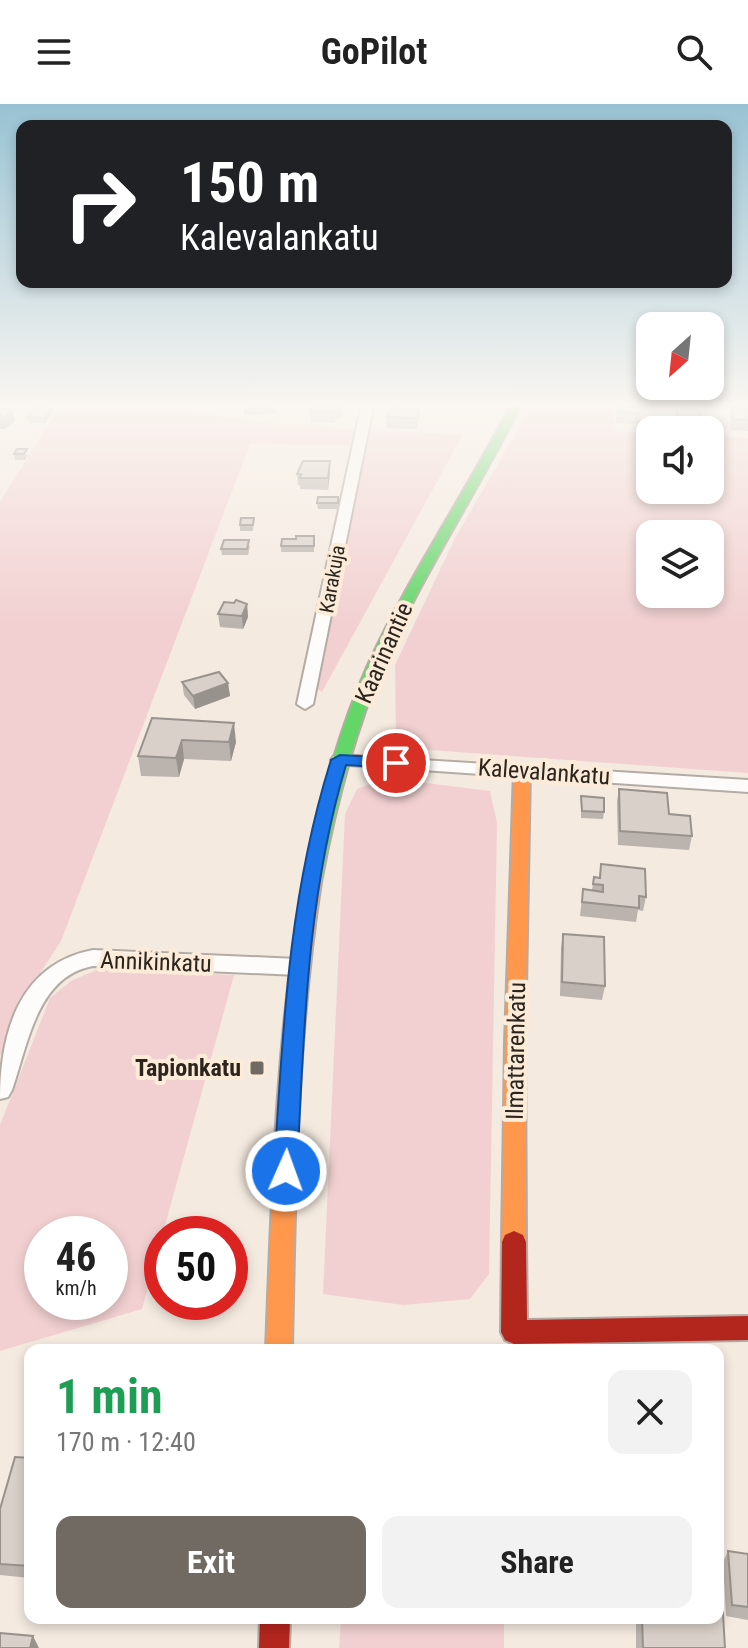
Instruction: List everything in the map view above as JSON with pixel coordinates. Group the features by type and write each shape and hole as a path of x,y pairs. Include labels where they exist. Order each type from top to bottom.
{"main road":[{"name":"Kaarinantie","path":"279,1344 297,967 313,863 340,760 373,672 413,590 475,479"},
{"name":"Ilmattarenkatu","path":"522,770 515,1043 514,1332 748,1328"},
{"path":"274,1648 275,1624"}],"street":[{"name":"Karakuja","path":"305,704 330,596 349,479"},
{"name":"Kalevalankatu","path":"340,760 748,786"},
{"name":"Annikinkatu","path":"0,1090 32,1001 48,977 61,967 93,958 297,967"}],"shaded area":[{"path":"14,479 237,479 61,941 24,998 0,1056 0,502"},
{"path":"356,479 438,479 322,692 315,687"},
{"path":"489,479 636,479 636,504 724,504 724,479 748,479 748,773 429,750 396,736 395,665 455,538"},
{"path":"387,778 490,791 497,823 489,1274 470,1299 403,1305 323,1294 345,814 357,789"},
{"path":"96,970 234,975 168,1216 144,1216 142,1309 128,1313 128,1216 24,1216 24,1320 105,1320 0,1351 0,1125 50,998 71,981"},
{"path":"341,1624 504,1624 504,1648 339,1648"}],"building":[{"path":"318,497 338,497 338,503 317,503"},
{"path":"241,518 254,518 253,525 240,525"},
{"path":"296,536 314,536 314,546 281,546 282,539 296,539"},
{"path":"224,540 249,540 247,549 221,549"},
{"path":"236,600 247,604 242,616 218,614 224,602 234,603"},
{"path":"219,672 228,683 193,696 182,682"},
{"path":"152,718 234,723 229,742 182,740 176,758 138,756"},
{"path":"619,789 667,793 669,814 690,816 692,836 620,831"},
{"path":"581,796 604,798 604,812 582,811"},
{"path":"601,864 645,869 646,897 639,896 639,908 582,902 583,889 603,892 603,885 593,884 594,877 600,878"},
{"path":"563,934 604,937 605,986 562,982"},
{"path":"15,1457 24,1458 24,1566 0,1564 0,1509"},
{"path":"728,1551 748,1554 748,1607 732,1605"},
{"path":"642,1624 724,1624 725,1648 643,1648"},
{"path":"0,1633 33,1636 30,1648 0,1648"}],"traffic: fast":[{"path":"312,882 325,819 363,696 403,609 476,479"}],"traffic: slow":[{"path":"514,1242 522,770"},
{"path":"279,1344 290,1057 302,940 312,882"}],"traffic: jam":[{"path":"514,1242 514,1332 748,1328"},
{"path":"274,1648 275,1624"}],"place":[{"name":"Tapionkatu","path":"257,1068"}],"route":[{"path":"286,1171 297,967 313,863 330,792 340,760 396,763"}]}
